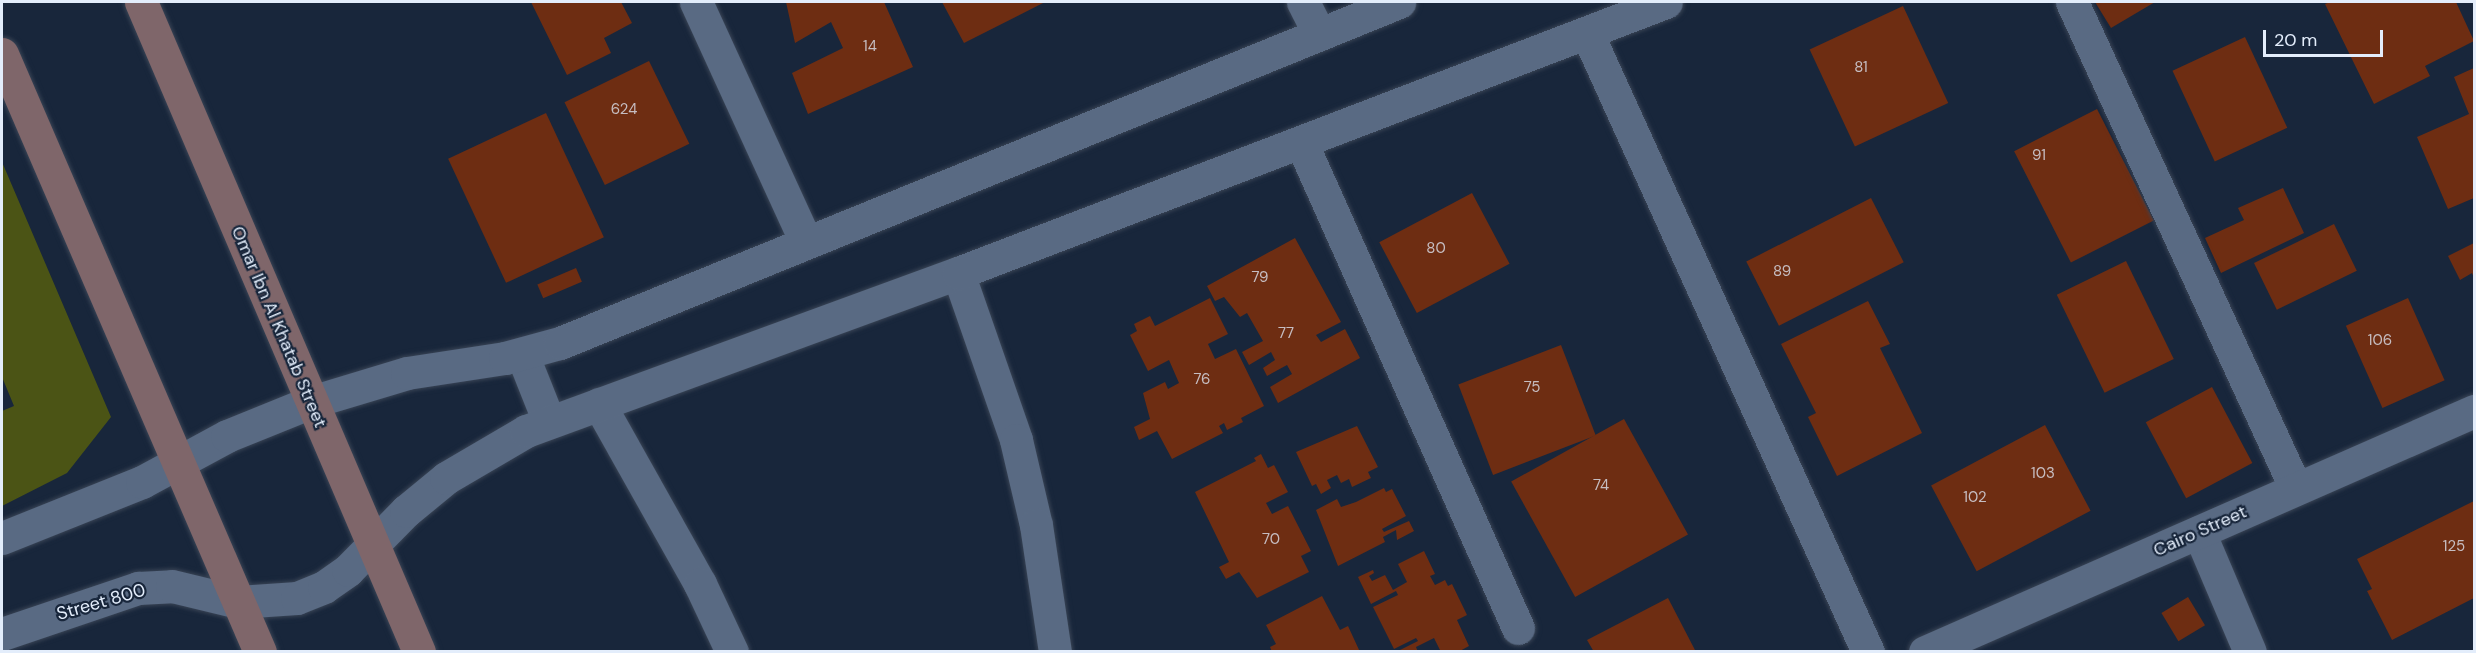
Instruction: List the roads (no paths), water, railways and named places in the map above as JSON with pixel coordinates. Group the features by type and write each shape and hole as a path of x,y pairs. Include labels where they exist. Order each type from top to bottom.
{"street":[{"name":"Omar Ibn Al Khatab Street","path":"141,2 419,651"},
{"path":"1303,2 1319,34"},
{"path":"2,538 142,482 227,435 311,402 407,373 522,354 560,343 805,240 1399,2"},
{"name":"Street 800","path":"2,634 138,588 172,586 238,602 268,603 306,595 332,581 373,546 406,511 446,478 491,450 549,422 958,273 1302,144 1588,35 1666,2"},
{"path":"2072,2 2296,489"},
{"path":"700,5 805,240"},
{"path":"1588,35 1868,651"},
{"path":"2,54 260,651"},
{"path":"1302,144 1518,628"},
{"path":"958,273 1016,440 1036,525 1055,651"},
{"path":"522,354 549,422"},
{"path":"599,404 700,584 732,651"},
{"name":"Cairo Street","path":"1925,651 2475,411"},
{"path":"2199,532 2250,651"}]}
